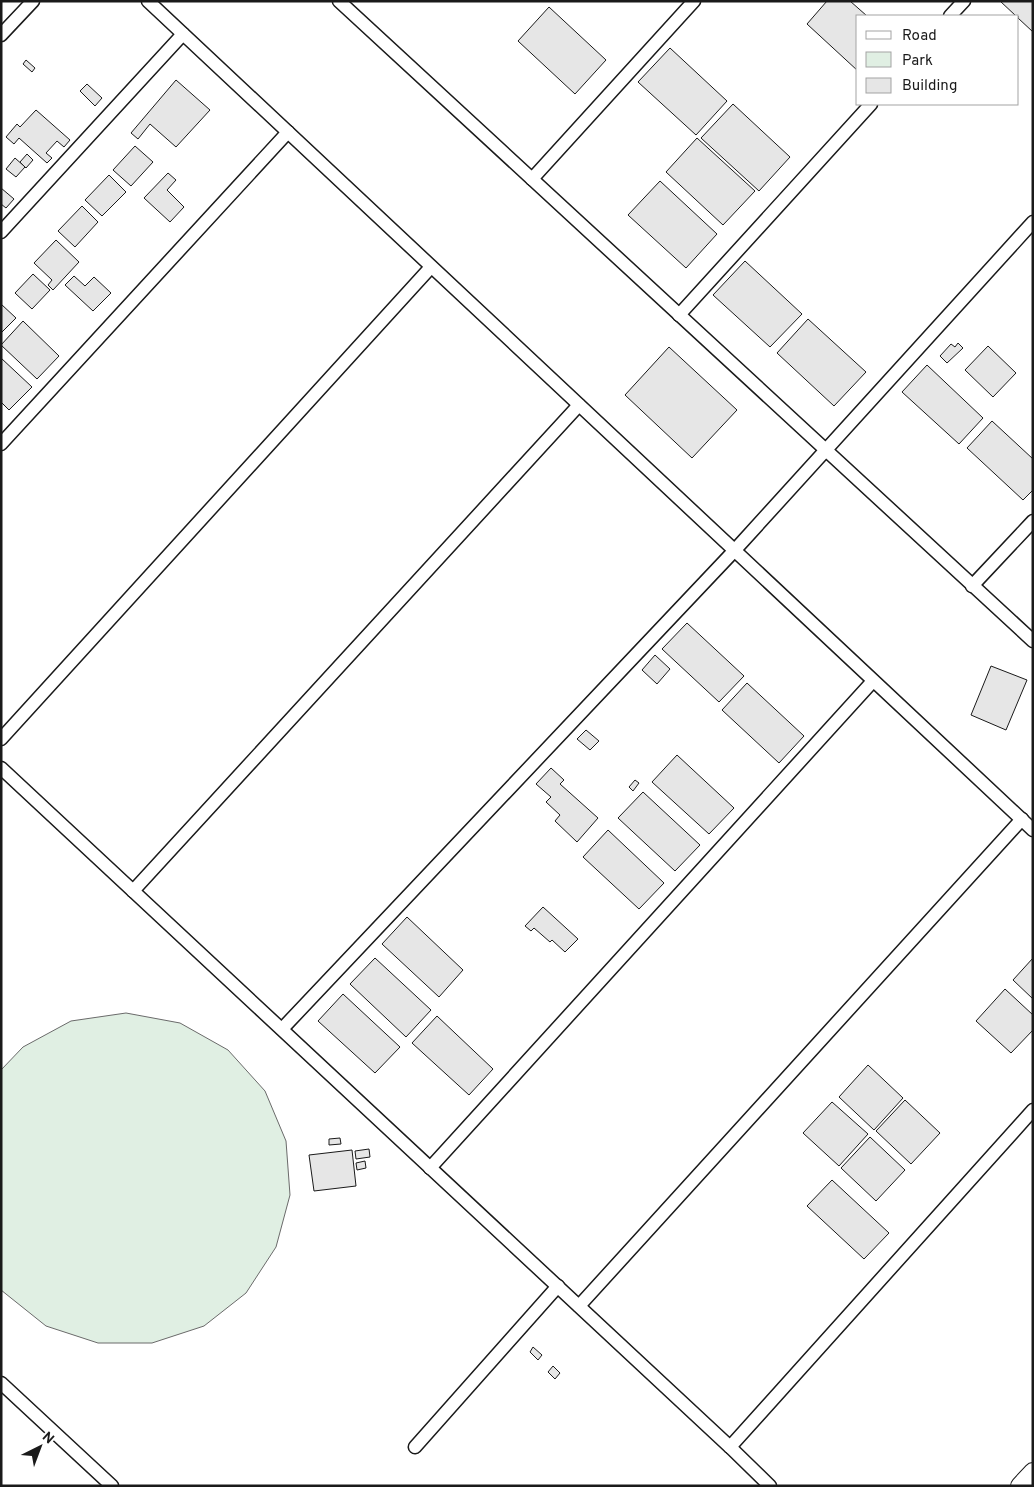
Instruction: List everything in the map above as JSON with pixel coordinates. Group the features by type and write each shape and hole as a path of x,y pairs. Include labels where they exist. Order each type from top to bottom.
{"street":[{"path":"1,35 32,1"},
{"path":"148,1 734,552 1033,830"},
{"path":"339,1 1033,641"},
{"path":"532,179 694,1"},
{"path":"951,15 964,1"},
{"path":"1,232 183,34"},
{"path":"679,315 870,105"},
{"path":"1,444 288,132"},
{"path":"282,1030 734,552 1033,222"},
{"path":"1,739 431,266"},
{"path":"133,891 579,405"},
{"path":"972,586 1033,521"},
{"path":"430,1168 873,680"},
{"path":"1,768 558,1286 770,1486"},
{"path":"579,1306 1022,819"},
{"path":"730,1447 1033,1110"},
{"path":"415,1447 558,1286"},
{"path":"1,1383 112,1486"},
{"path":"1020,1486 1033,1472"}],"green space":[{"path":"126,1013 180,1023 228,1050 265,1091 286,1141 290,1195 276,1247 246,1293 204,1326 152,1343 98,1343 46,1326 1,1290 1,1070 23,1047 71,1021"}],"building":[{"path":"827,1 850,1 866,15 856,15 856,69 807,24"},
{"path":"1000,1 1033,1 1033,32 1019,19 1019,15 1015,15"},
{"path":"549,7 606,60 575,94 518,41"},
{"path":"670,48 727,101 696,135 638,82"},
{"path":"26,60 35,68 32,72 23,64"},
{"path":"176,80 210,110 176,147 150,124 138,139 131,133"},
{"path":"87,84 102,98 95,106 80,91"},
{"path":"733,104 790,157 759,191 701,138"},
{"path":"36,110 70,140 64,147 57,141 46,153 52,158 47,163 19,138 14,144 6,137 17,124 20,127"},
{"path":"697,138 755,191 723,225 666,172"},
{"path":"135,146 153,162 131,186 113,170"},
{"path":"27,154 33,160 26,168 20,162"},
{"path":"15,158 25,167 16,177 6,169"},
{"path":"168,173 176,180 167,190 184,207 170,222 144,198"},
{"path":"109,175 126,192 102,216 85,200"},
{"path":"660,181 717,234 686,268 628,215"},
{"path":"1,188 14,199 6,208 1,204"},
{"path":"82,206 98,222 75,247 58,231"},
{"path":"56,240 79,262 53,290 48,285 52,280 34,263"},
{"path":"745,261 802,314 770,347 713,295"},
{"path":"33,274 50,290 32,309 15,293"},
{"path":"74,276 85,286 94,277 111,293 93,311 65,285"},
{"path":"1,304 16,318 1,333"},
{"path":"808,319 866,372 834,406 777,353"},
{"path":"23,321 59,356 37,379 1,345"},
{"path":"958,343 963,348 947,363 940,356 951,344 955,347"},
{"path":"988,346 1016,373 993,397 965,370"},
{"path":"669,347 737,410 692,458 625,395"},
{"path":"1,358 32,387 9,410 1,402"},
{"path":"927,365 983,418 959,444 902,392"},
{"path":"992,421 1033,459 1033,490 1023,500 967,448"},
{"path":"687,623 744,676 719,702 662,649"},
{"path":"655,655 670,669 657,684 642,670"},
{"path":"991,666 1027,680 1006,730 971,715"},
{"path":"747,683 804,736 779,763 722,710"},
{"path":"586,730 599,741 590,750 577,739"},
{"path":"677,755 734,808 709,834 652,782"},
{"path":"551,768 564,780 560,784 598,818 577,842 555,821 560,815 546,802 551,797 536,784"},
{"path":"635,780 639,783 633,791 629,787"},
{"path":"643,792 700,845 675,871 618,818"},
{"path":"608,830 664,883 639,909 583,857"},
{"path":"543,907 578,939 565,952 552,940 550,942 534,928 531,931 525,926"},
{"path":"407,917 463,970 439,997 382,944"},
{"path":"375,958 431,1010 406,1037 350,984"},
{"path":"1033,958 1033,999 1013,980"},
{"path":"1005,989 1033,1015 1033,1030 1011,1053 976,1021"},
{"path":"343,994 400,1047 375,1073 318,1021"},
{"path":"437,1016 493,1069 469,1095 412,1043"},
{"path":"868,1065 903,1098 874,1130 839,1097"},
{"path":"905,1100 940,1133 911,1164 876,1131"},
{"path":"832,1102 868,1134 839,1166 803,1133"},
{"path":"870,1137 905,1170 876,1201 841,1168"},
{"path":"340,1138 341,1144 329,1145 329,1139"},
{"path":"369,1149 370,1157 356,1159 355,1151"},
{"path":"352,1150 356,1186 314,1191 309,1155"},
{"path":"365,1161 366,1168 357,1170 356,1163"},
{"path":"832,1180 889,1233 864,1259 807,1206"},
{"path":"533,1347 542,1355 538,1360 530,1352"},
{"path":"553,1366 560,1373 555,1379 548,1372"}]}
